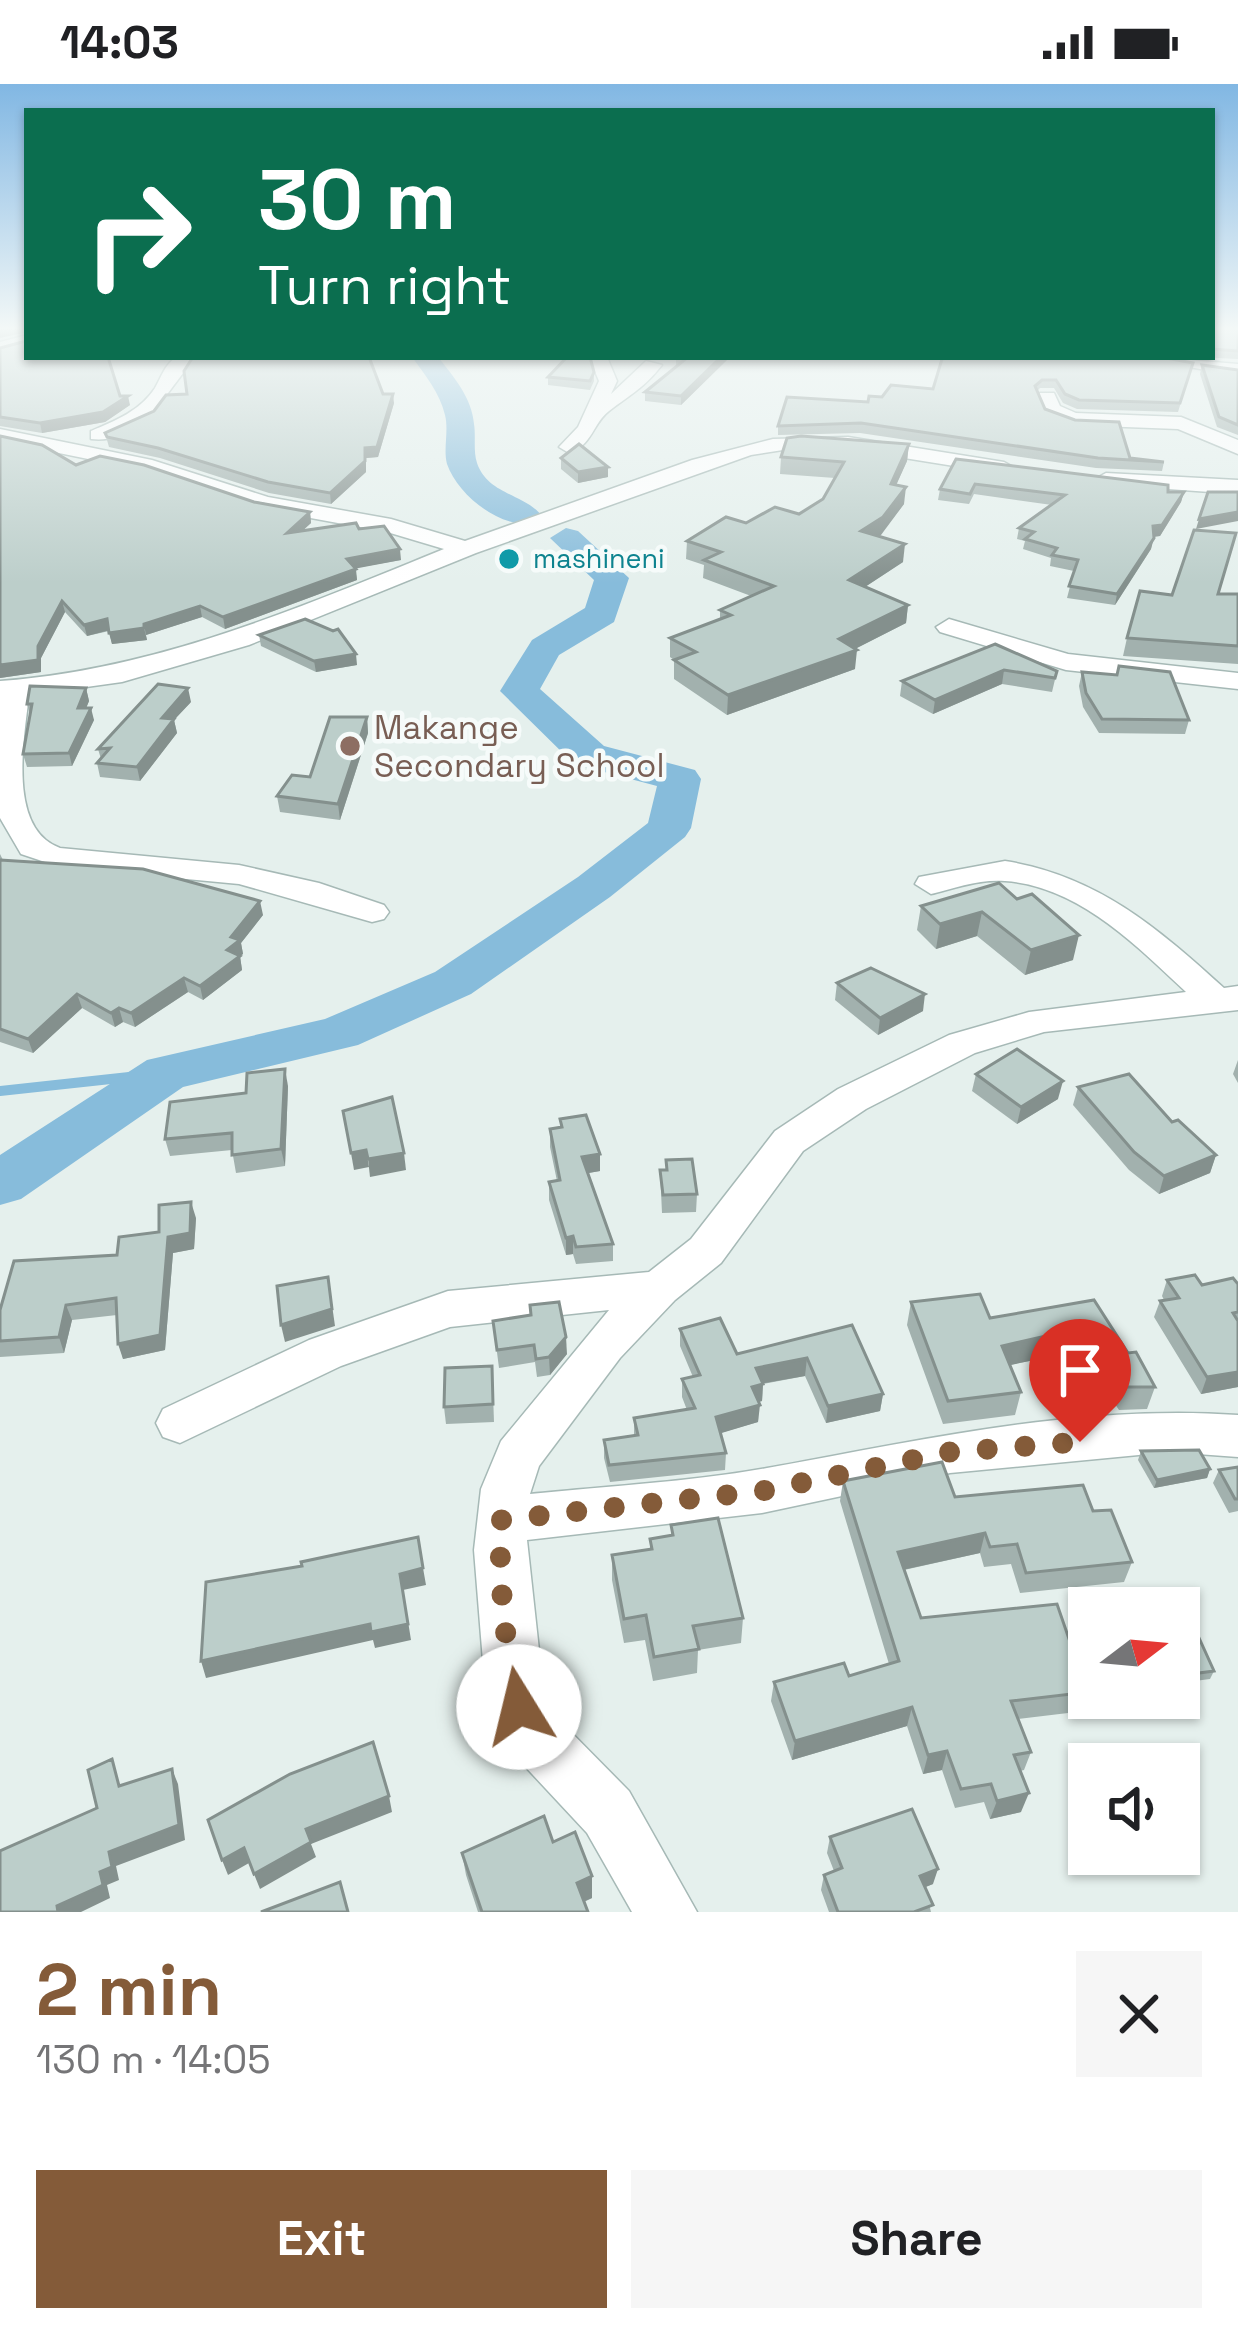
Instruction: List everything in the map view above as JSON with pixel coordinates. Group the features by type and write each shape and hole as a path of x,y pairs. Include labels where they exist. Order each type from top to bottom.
{"street":[{"path":"66,447 148,412"},
{"path":"569,448 586,436 592,412"},
{"path":"1058,412 1181,423 1238,448"},
{"path":"0,436 152,466 264,502 392,526 467,549"},
{"path":"372,912 307,890 170,863 58,856 26,843 8,812 8,689 118,673 218,649 343,603 467,549 656,481 794,442 871,447 1035,471"},
{"path":"1082,476 1238,487"},
{"path":"949,627 1066,662 1238,681"},
{"path":"931,884 999,870 1053,882 1148,938 1227,1000"},
{"path":"666,1912 608,1812 539,1740 519,1707 511,1675 500,1550 506,1489 518,1456 538,1426 659,1288 706,1251 789,1142 852,1099 962,1045 1042,1020 1227,1000"},
{"path":"181,1423 325,1353 448,1309 659,1288"},
{"path":"501,1520 762,1491 950,1452 1170,1430 1238,1436"}],"building":[{"path":"0,412 101,412 40,423 0,417"},
{"path":"151,412 387,412 377,447 365,448 365,461 330,493 268,482 105,433"},
{"path":"782,412 1054,412 1075,420 1119,422 1130,458 1164,462 1098,458 861,423 778,426"},
{"path":"1217,412 1238,412 1238,425"},
{"path":"0,436 42,445 76,465 100,456 144,465 254,502 310,512 287,533 356,523 359,529 384,526 400,549 347,559 356,569 223,617 200,606 144,624 144,628 109,633 107,619 84,625 62,601 38,646 38,660 0,665"},
{"path":"787,438 909,444 891,484 906,487 883,517 861,531 905,544 849,580 908,605 839,639 857,650 728,695 674,660 696,652 670,638 731,615 720,610 774,586 704,560 721,552 687,541 726,517 746,523 775,507 799,514 823,499 844,462 781,457"},
{"path":"579,444 608,467 578,472 561,458"},
{"path":"956,459 1168,485 1168,492 1184,492 1162,525 1153,526 1154,538 1117,594 1069,586 1078,560 1052,555 1057,548 1025,539 1034,532 1019,528 1065,495 975,484 970,494 940,489"},
{"path":"1208,492 1238,492 1238,512 1199,519"},
{"path":"1194,530 1236,533 1218,594 1238,594 1238,646 1127,638 1140,591 1172,595"},
{"path":"305,619 338,629 356,654 314,661 259,635"},
{"path":"995,644 1057,671 1055,678 1004,670 935,700 902,681"},
{"path":"1119,666 1170,672 1189,720 1102,719 1086,693 1082,672 1117,675"},
{"path":"158,684 188,688 162,718 174,719 137,767 97,763 110,748 98,749"},
{"path":"30,686 86,688 78,708 91,708 69,753 23,754 32,704 27,704"},
{"path":"330,717 367,717 338,804 277,796 292,775 310,777"},
{"path":"0,860 143,869 260,901 231,937 240,940 227,950 240,956 200,986 184,978 131,1013 119,1008 111,1013 77,994 28,1039 0,1029"},
{"path":"999,883 1017,899 1032,894 1079,935 1031,950 982,912 940,924 921,906"},
{"path":"871,968 925,994 880,1018 837,983"},
{"path":"1017,1049 1063,1081 1021,1107 976,1074"},
{"path":"285,1069 281,1149 232,1155 232,1133 165,1139 170,1102 246,1093 247,1073"},
{"path":"1129,1074 1172,1122 1178,1120 1216,1155 1164,1176 1134,1152 1078,1087"},
{"path":"392,1097 404,1153 368,1159 366,1150 351,1153 343,1111"},
{"path":"586,1115 600,1154 582,1157 613,1244 576,1247 573,1236 566,1238 549,1182 560,1180 550,1129 562,1127 560,1119"},
{"path":"692,1159 697,1194 663,1195 660,1170 667,1170 666,1160"},
{"path":"191,1202 190,1233 168,1237 160,1335 118,1344 116,1298 66,1305 59,1337 0,1341 0,1310 14,1261 117,1255 119,1237 159,1232 159,1205"},
{"path":"1195,1275 1202,1285 1233,1278 1238,1284 1238,1312 1233,1313 1238,1321 1238,1372 1207,1377 1160,1301 1179,1298 1167,1280"},
{"path":"328,1277 332,1309 281,1325 277,1286"},
{"path":"980,1294 990,1318 1094,1300 1128,1353 1136,1352 1155,1387 1126,1387 1121,1378 1072,1387 1046,1336 1002,1346 1021,1392 948,1401 911,1302"},
{"path":"559,1302 566,1337 549,1357 536,1359 534,1345 497,1350 493,1321 531,1315 530,1305"},
{"path":"720,1318 737,1354 852,1325 883,1394 828,1406 807,1358 756,1368 763,1384 752,1387 760,1405 716,1417 726,1453 609,1465 604,1440 638,1435 634,1418 695,1408 682,1379 700,1375 680,1329"},
{"path":"492,1366 493,1404 444,1407 445,1368"},
{"path":"1199,1450 1210,1469 1157,1480 1141,1451"},
{"path":"942,1462 955,1497 1083,1485 1093,1511 1111,1510 1132,1562 1026,1573 1017,1544 990,1547 985,1533 898,1552 921,1618 1057,1604 1068,1636 1068,1694 1011,1701 1031,1752 1014,1755 1029,1793 997,1801 991,1784 961,1789 947,1751 928,1755 912,1707 795,1741 774,1682 844,1663 849,1676 899,1661 843,1481"},
{"path":"1238,1467 1238,1499 1235,1499 1219,1470"},
{"path":"718,1518 743,1618 693,1626 699,1649 654,1657 646,1615 624,1619 612,1555 652,1549 650,1539 673,1535 671,1525"},
{"path":"418,1537 423,1568 400,1574 408,1624 371,1632 370,1624 201,1661 206,1582 302,1566 301,1562"},
{"path":"1200,1640 1214,1671 1200,1673"},
{"path":"373,1742 389,1796 306,1829 311,1842 254,1874 244,1848 222,1860 208,1820 290,1774"},
{"path":"112,1759 119,1786 172,1769 179,1825 109,1852 112,1867 100,1872 103,1885 57,1906 58,1912 0,1912 0,1851 97,1808 88,1770"},
{"path":"912,1809 938,1869 920,1876 933,1905 914,1912 838,1912 824,1875 842,1868 830,1837"},
{"path":"544,1816 553,1842 575,1832 592,1876 577,1883 588,1912 482,1912 462,1853"},
{"path":"340,1882 348,1912 261,1912"}],"waterway":[{"path":"458,412 462,463 482,494 526,516"},
{"path":"0,1184 166,1073 339,1033 453,983 594,887 669,828 680,779 589,755 519,691 545,648 601,614 612,578 566,538"},
{"path":"0,1091 166,1073"}],"place":[{"name":"mashineni","path":"509,559"},
{"name":"Makange Secondary School","path":"350,746"}],"route":[{"path":"519,1707 511,1675 501,1520 762,1491 950,1452 1080,1442"}]}
